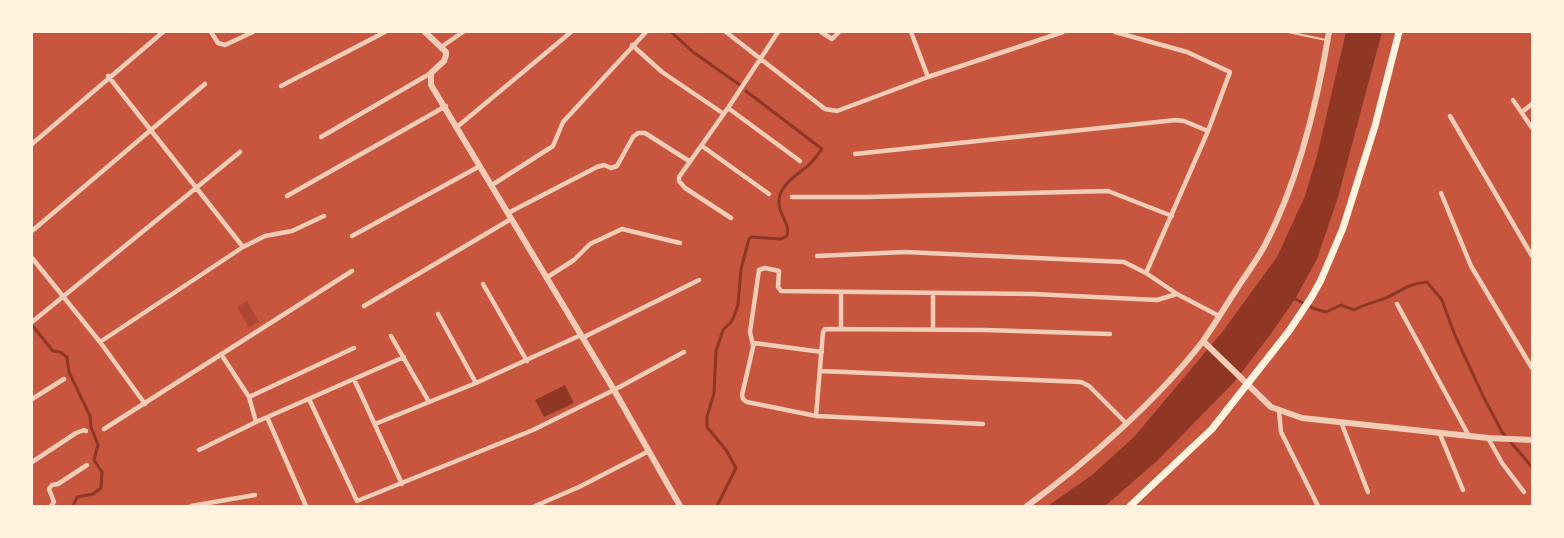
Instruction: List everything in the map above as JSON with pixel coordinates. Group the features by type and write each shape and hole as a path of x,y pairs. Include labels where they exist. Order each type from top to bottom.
{"main road":[{"path":"1130,507 1212,429 1245,381 1311,298 1343,228 1375,126 1399,32"}],"street":[{"path":"32,144 108,76 163,32"},
{"path":"211,32 219,43 225,45 253,32"},
{"path":"280,86 385,32"},
{"path":"321,137 431,73 444,61 446,55 441,47 425,32"},
{"path":"441,47 463,32"},
{"path":"458,127 571,32"},
{"path":"492,185 553,146 563,122 646,32"},
{"path":"726,32 829,111 837,111 928,77 1063,32"},
{"path":"730,218 685,188 679,177 778,32"},
{"path":"821,32 832,39 838,32"},
{"path":"911,32 928,77"},
{"path":"1115,32 1187,52 1230,72 1208,131 1146,273"},
{"path":"1027,507 1126,423 1205,343 1219,316 1265,246 1281,211 1307,133 1329,32"},
{"path":"632,45 662,72 724,114"},
{"path":"431,73 430,82 614,390 680,507"},
{"path":"108,76 243,247"},
{"path":"32,231 205,84"},
{"path":"1513,100 1533,128"},
{"path":"1522,112 1533,104"},
{"path":"287,196 446,106"},
{"path":"728,108 800,161"},
{"path":"1450,116 1533,256"},
{"path":"855,154 1176,120 1208,131"},
{"path":"364,306 510,216 597,167 617,166 633,137 638,133 645,133 689,160"},
{"path":"702,146 769,194"},
{"path":"32,322 196,185 240,152"},
{"path":"352,236 480,166"},
{"path":"792,197 1108,191 1172,216"},
{"path":"1441,193 1471,266 1533,368"},
{"path":"100,342 243,247 265,236 292,231 324,216"},
{"path":"546,278 574,260 590,244 618,230 625,229 680,243"},
{"path":"817,256 905,252 1124,262 1219,316"},
{"path":"32,258 100,342 145,404"},
{"path":"983,424 816,416 747,402 742,395 753,345 750,332 759,270 776,268 779,270 778,287 781,291 1033,294 1157,300 1177,294"},
{"path":"104,429 352,271"},
{"path":"375,424 527,361 699,280"},
{"path":"483,284 527,361"},
{"path":"841,292 841,329"},
{"path":"933,293 933,330"},
{"path":"1397,304 1469,436"},
{"path":"438,314 476,383"},
{"path":"816,416 825,329 1110,334"},
{"path":"391,336 429,402"},
{"path":"753,345 759,342 822,352"},
{"path":"1205,343 1271,407 1302,418 1488,438 1533,440"},
{"path":"249,397 354,348"},
{"path":"309,399 357,501 533,430 684,352"},
{"path":"221,354 249,397 256,422"},
{"path":"199,450 267,417 404,357"},
{"path":"821,370 1081,382 1089,386 1126,423"},
{"path":"32,399 64,379"},
{"path":"354,379 402,484"},
{"path":"1279,411 1281,432 1318,507"},
{"path":"267,417 306,507"},
{"path":"1341,422 1368,492"},
{"path":"32,462 76,433 86,431"},
{"path":"1439,432 1463,490"},
{"path":"1488,438 1502,463 1524,492"},
{"path":"535,507 649,451"},
{"path":"51,507 54,502 49,489 87,465"},
{"path":"194,506 255,495"}],"lane":[{"path":"1288,32 1327,40"}],"shaded area":[{"path":"1346,32 1382,32 1338,197 1317,259 1295,299 1235,381 1158,460 1105,506 1048,506 1092,475 1134,437 1223,331 1277,257 1305,196 1317,156"},
{"path":"247,301 259,322 249,327 237,307"},
{"path":"565,385 574,403 544,417 535,400"}],"waterway":[{"path":"671,32 693,52 740,85"},
{"path":"717,506 736,468 726,450 707,427 707,417 714,393 716,351 723,330 732,321 738,305 741,269 749,239 751,237 781,239 787,236 788,231 779,204 781,191 810,164 822,149 746,91"},
{"path":"1293,298 1326,312 1341,305 1354,310 1410,286 1427,282 1442,300 1454,333 1502,432 1532,467"},
{"path":"32,325 53,351 60,352 67,357 69,372 90,416 91,427 98,445 94,460 102,472 101,488 93,494 77,497 73,506"}]}
